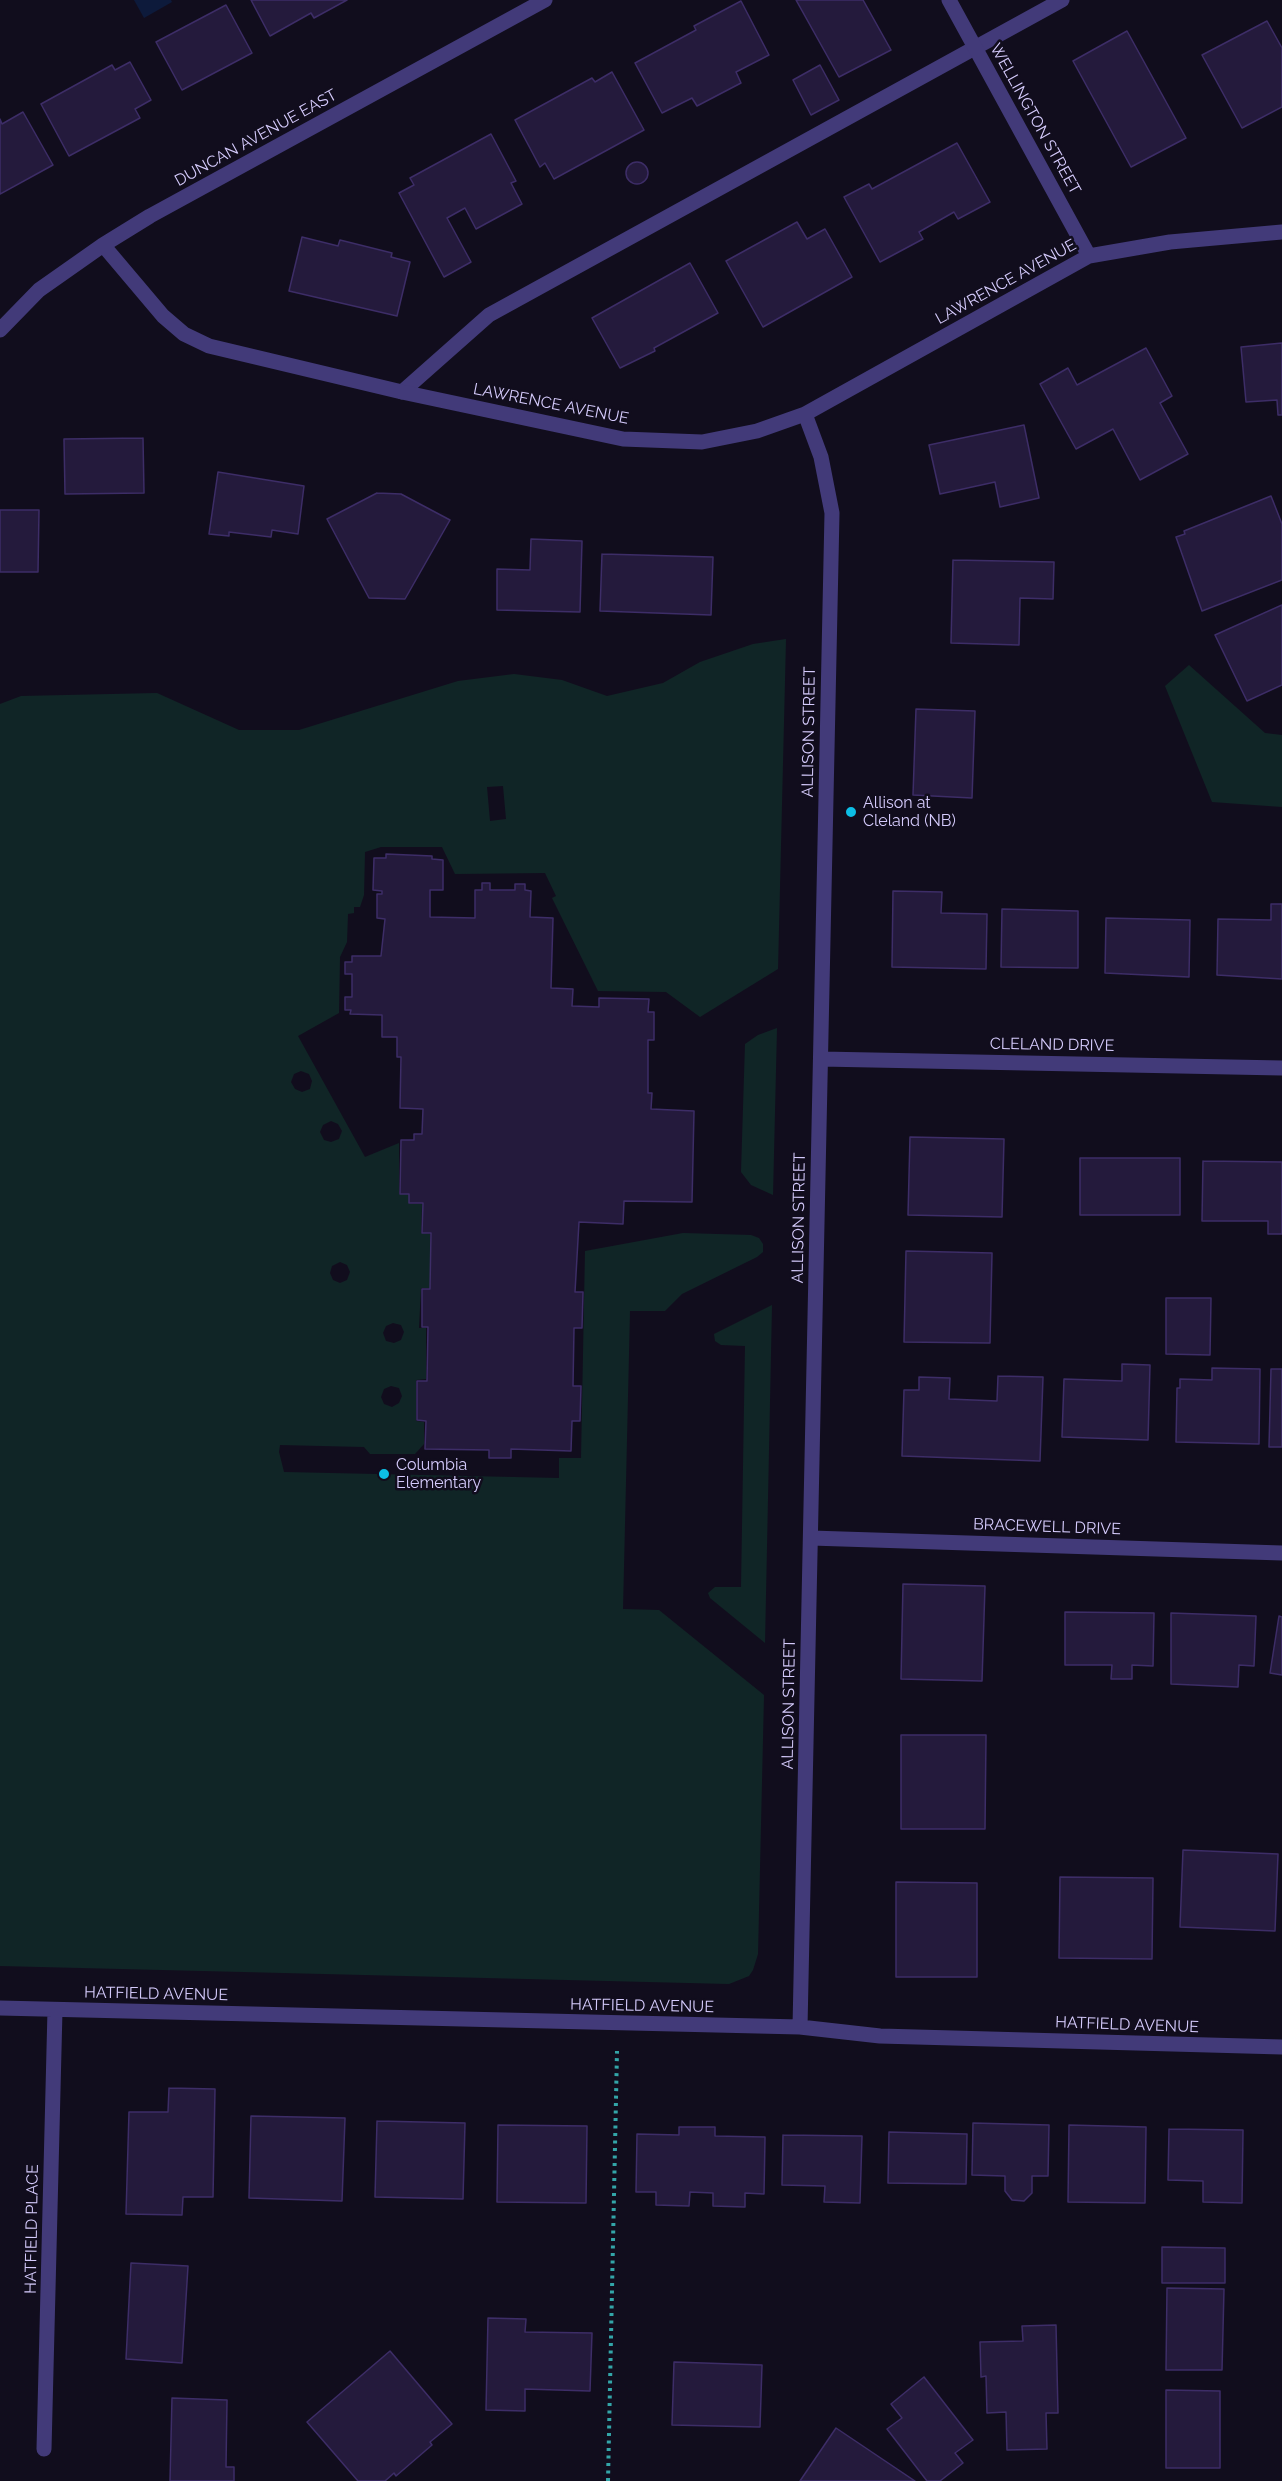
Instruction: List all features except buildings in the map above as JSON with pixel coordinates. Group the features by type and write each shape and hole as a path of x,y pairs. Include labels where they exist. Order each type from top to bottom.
{"street":[{"name":"DUNCAN AVENUE EAST","path":"0,330 39,290 103,245 150,216 545,0"},
{"name":"WELLINGTON STREET","path":"949,0 1089,256"},
{"path":"402,392 489,315 1062,0"},
{"name":"LAWRENCE AVENUE","path":"103,245 163,316 184,334 209,346 402,392 623,439 702,442 757,431 805,414 1089,256 1170,242 1282,232"},
{"name":"ALLISON STREET","path":"800,2027 832,513 821,457 805,414"},
{"name":"CLELAND DRIVE","path":"820,1059 1282,1068"},
{"name":"BRACEWELL DRIVE","path":"810,1538 1282,1553"},
{"name":"HATFIELD AVENUE","path":"0,2008 800,2027 880,2036 1282,2048"},
{"name":"HATFIELD PLACE","path":"44,2449 55,2010"}],"path":[{"path":"608,2481 617,2023"}],"green space":[{"name":"Columbia Elementary","path":"786,639 778,969 700,1017 666,992 598,991 552,898 556,896 545,873 455,874 442,847 381,847 365,852 364,895 360,907 354,907 354,913 348,914 347,942 340,957 339,1013 298,1036 365,1157 399,1143 399,1194 409,1194 409,1204 422,1204 421,1233 430,1234 430,1288 421,1288 419,1328 426,1328 426,1379 416,1380 416,1421 424,1422 424,1444 415,1454 370,1454 364,1447 280,1445 279,1452 284,1472 559,1478 559,1458 581,1458 585,1251 683,1233 751,1235 759,1238 763,1244 763,1252 757,1257 682,1294 665,1311 630,1311 623,1609 659,1610 764,1695 758,1954 753,1970 749,1976 729,1984 0,1966 0,704 21,696 157,693 239,730 299,730 458,681 514,674 562,680 607,696 663,683 700,662 753,644","holes":["503,786 506,819 490,821 487,787","301,1071 309,1074 312,1081 310,1089 302,1092 295,1089 291,1082 294,1074","331,1121 338,1124 342,1131 339,1139 331,1142 324,1140 320,1132 323,1125","340,1262 347,1265 350,1272 347,1280 340,1283 333,1280 330,1273 332,1266","393,1323 401,1325 404,1332 401,1340 394,1343 386,1341 383,1333 386,1326","391,1386 399,1388 402,1396 399,1403 392,1407 384,1404 381,1397 384,1389"]},
{"path":"1189,665 1265,733 1282,735 1282,807 1212,802 1165,686"},
{"path":"777,1028 773,1195 751,1185 741,1172 745,1044 758,1035"},
{"path":"772,1305 765,1643 710,1598 708,1593 715,1587 741,1587 745,1346 721,1345 715,1341 714,1334"}],"water":[{"path":"134,0 171,0 172,2 144,18"}],"place":[{"name":"Allison at Cleland (NB)","path":"851,812"},
{"name":"Columbia Elementary","path":"384,1474"}]}
